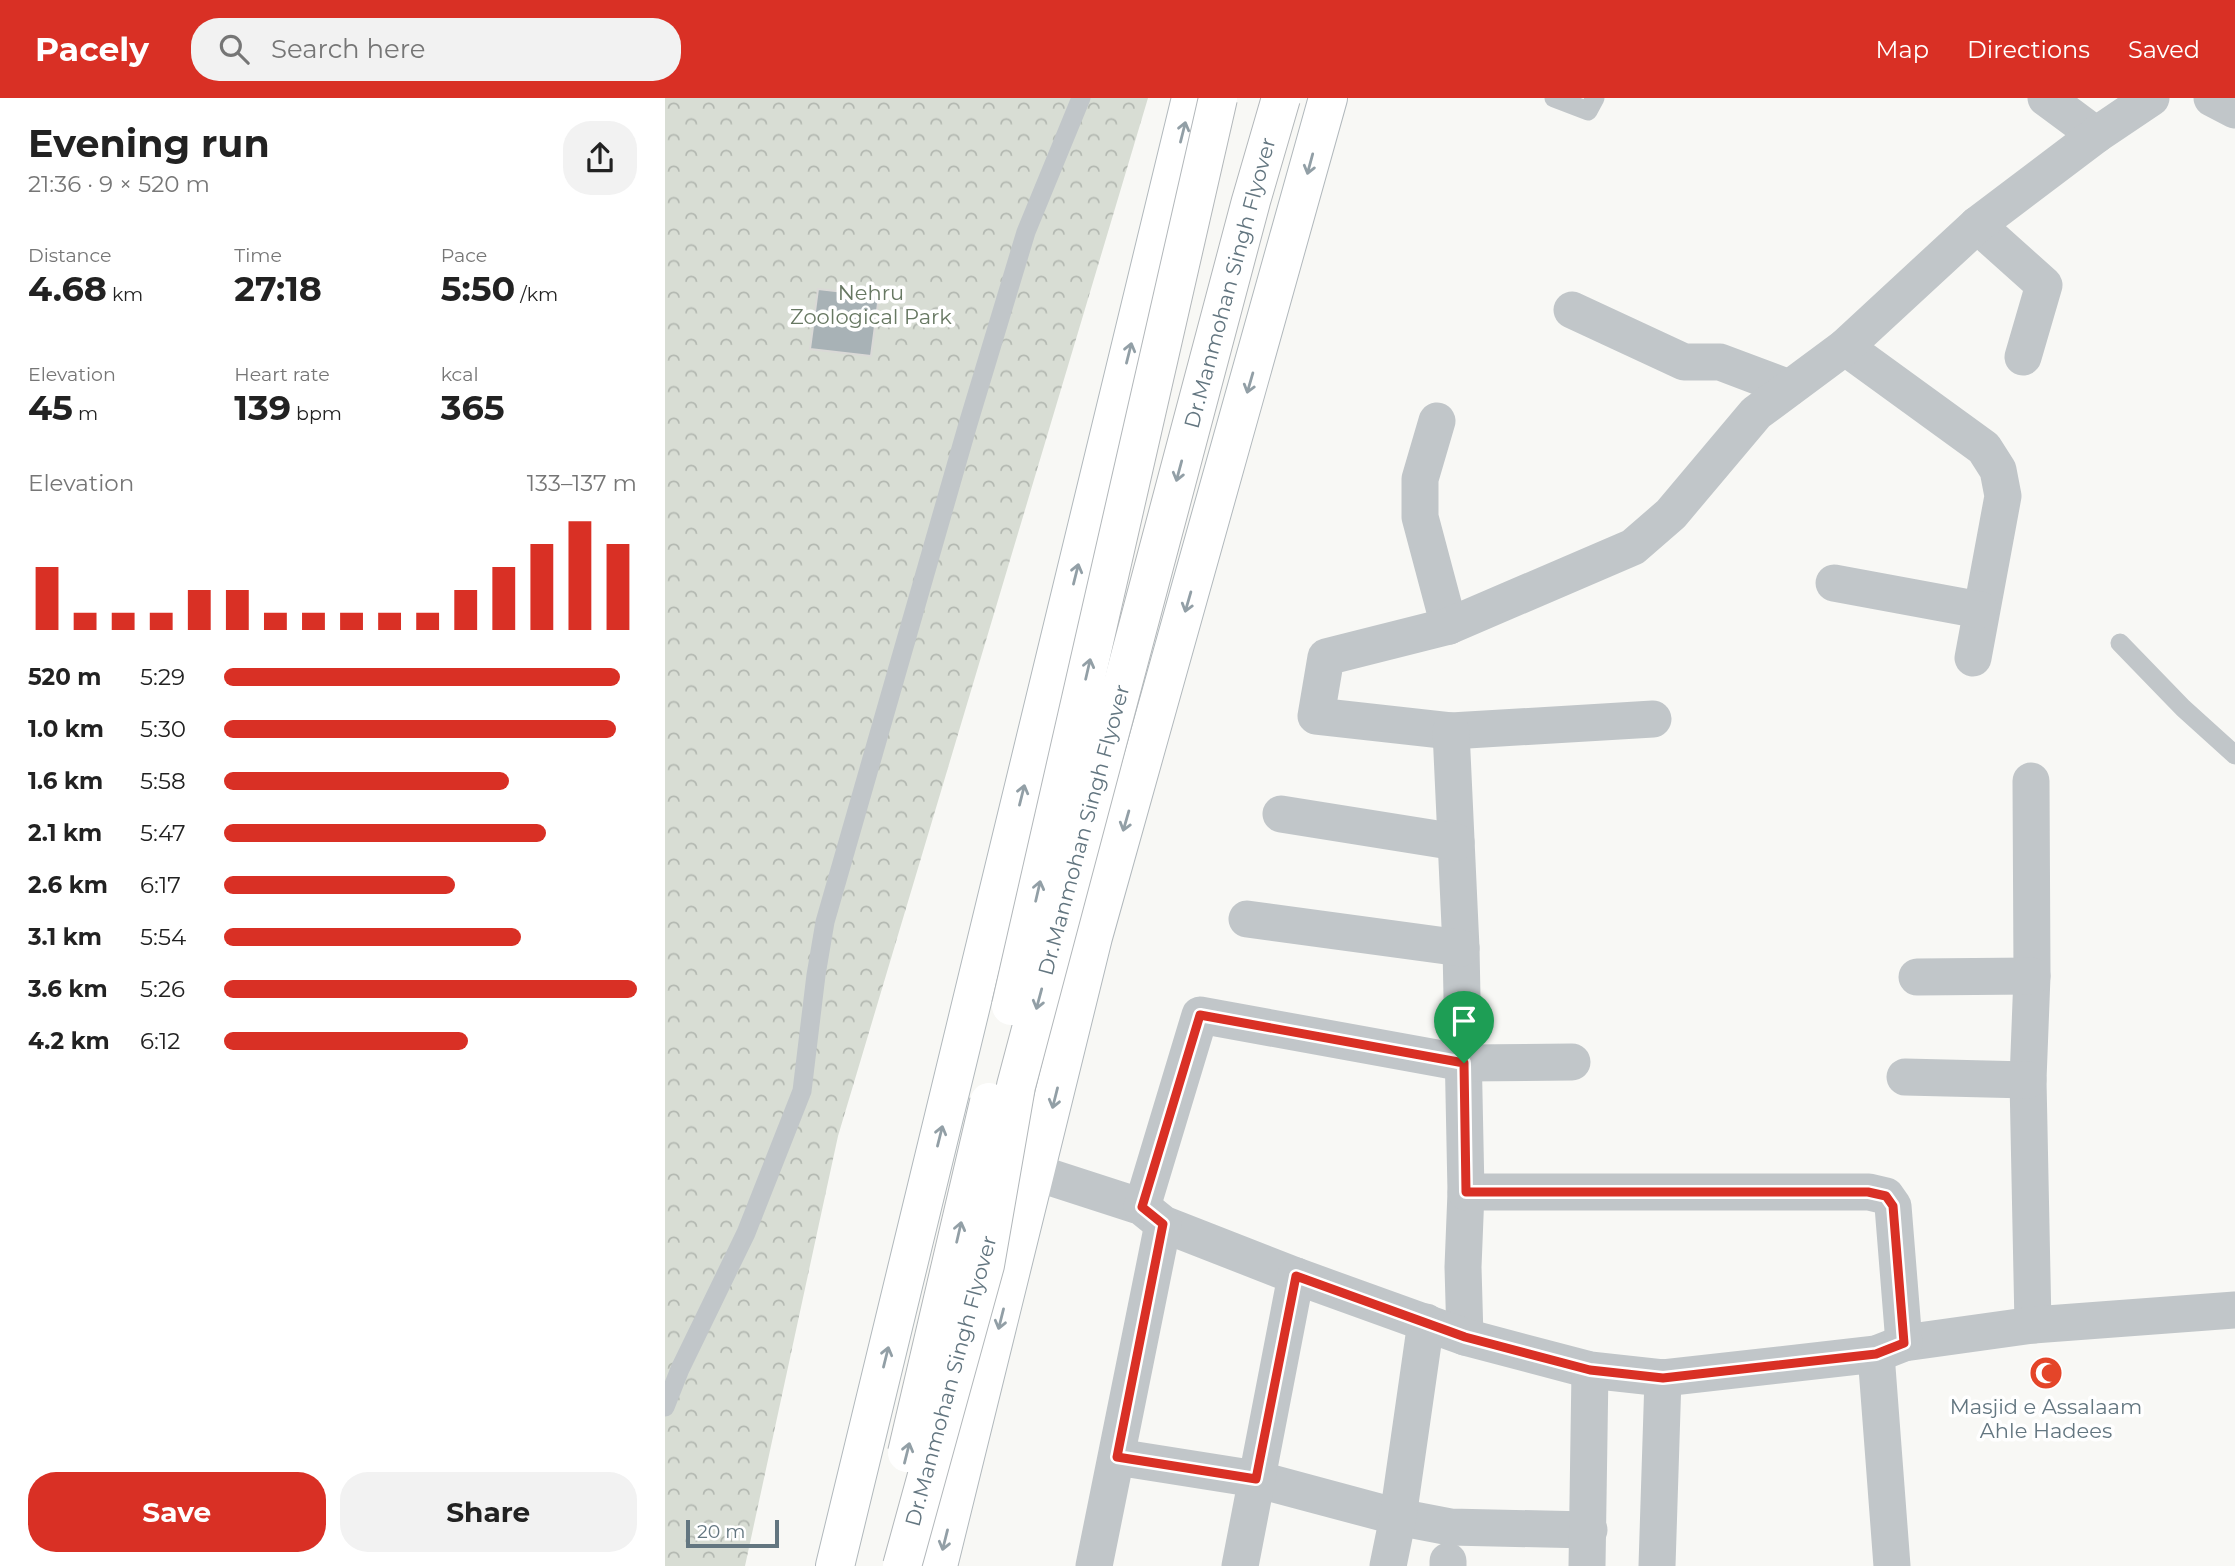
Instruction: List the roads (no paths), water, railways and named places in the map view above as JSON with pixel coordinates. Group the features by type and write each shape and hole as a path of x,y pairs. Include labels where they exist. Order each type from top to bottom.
{"main road":[{"path":"835,1566 1191,98"},
{"name":"Dr.Manmohan Singh Flyover","path":"875,1566 905,1461 1218,98"},
{"name":"Dr.Manmohan Singh Flyover","path":"902,1566 985,1265 1016,1086 1251,201 1281,98"},
{"path":"938,1566 1093,937 1328,98"},
{"path":"991,926 1093,937"}],"street":[{"path":"2046,98 2096,135"},
{"path":"1653,719 1451,731 1316,716 1327,657 1449,626 1633,547 1671,514 1756,413 1845,347 1977,225 2096,135 2151,98"},
{"path":"2212,98 2235,110"},
{"path":"1977,225 2044,285 2023,357"},
{"path":"1572,310 1684,362 1720,362 1789,388"},
{"path":"1845,347 1984,448 1998,470 2003,496 1973,658"},
{"path":"1437,421 1420,479 1420,517 1449,626"},
{"path":"1835,583 1980,610"},
{"path":"1451,731 1464,1063 1465,1337"},
{"path":"2031,781 2032,976 2028,1080 2033,1325"},
{"path":"1280,814 1456,842"},
{"path":"1247,919 1461,948"},
{"path":"1917,977 2032,976"},
{"path":"1094,1566 1117,1457 1152,1215 1200,1015 1464,1063 1572,1062"},
{"path":"1905,1077 2028,1080"},
{"path":"1037,1173 1152,1215 1296,1276 1465,1337 1590,1370 1663,1378 1890,1349 2033,1325 2235,1310"},
{"path":"1466,1192 1868,1192 1886,1196 1893,1206 1890,1349 1892,1566"},
{"path":"1240,1566 1296,1276"},
{"path":"1388,1566 1398,1517 1426,1322"},
{"path":"1587,1566 1590,1370"},
{"path":"1657,1566 1663,1378"},
{"path":"1117,1457 1256,1479 1398,1517 1450,1527 1589,1530"}],"lane":[{"path":"665,1407 680,1369 746,1233 802,1091 816,975 829,909 968,424 1026,233 1081,98"},
{"path":"1553,98 1588,111 1595,98"},
{"path":"2120,643 2183,708 2235,755"}],"place":[{"name":"Masjid e Assalaam Ahle Hadees","path":"2046,1373"}],"park label":[{"name":"Nehru Zoological Park","path":"871,305"}]}
